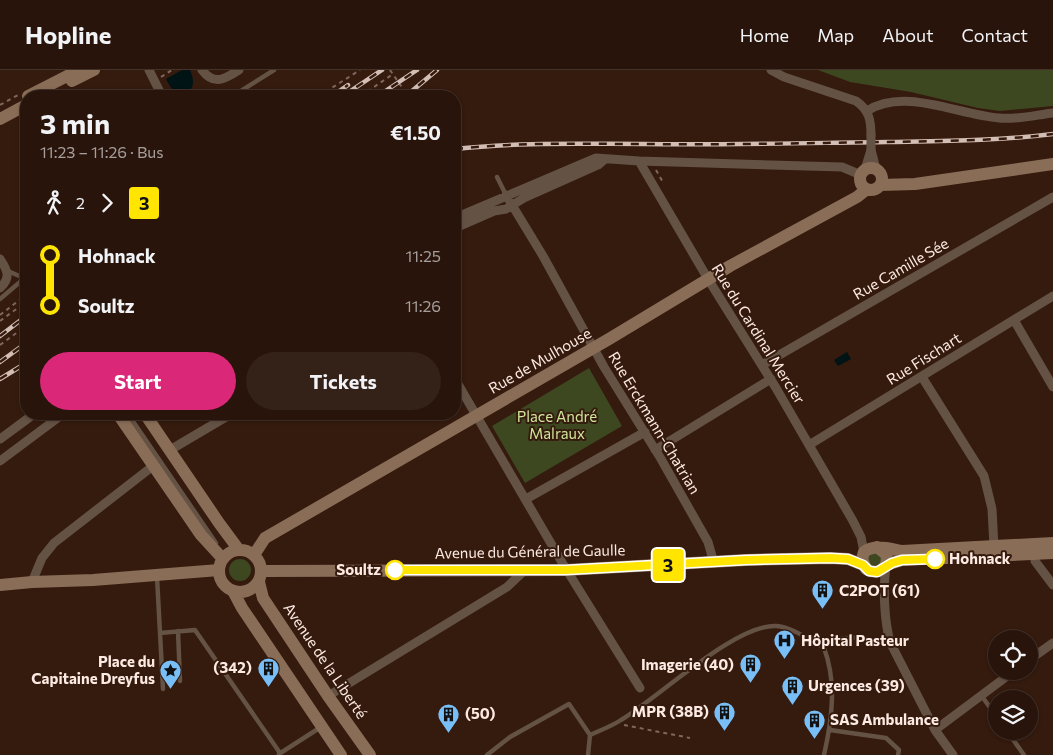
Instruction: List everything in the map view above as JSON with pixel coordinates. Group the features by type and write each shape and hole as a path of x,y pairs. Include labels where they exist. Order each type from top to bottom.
{"main road":[{"path":"40,90 79,70"},
{"path":"55,90 94,70"},
{"path":"0,111 20,101"},
{"path":"0,118 20,108"},
{"path":"870,178 901,184 915,184 1053,164"},
{"name":"Rue de Mulhouse","path":"254,555 265,538 477,416 708,279 857,197 870,178"},
{"path":"122,420 201,535 222,562 223,583 233,591 242,608 341,755"},
{"path":"148,420 238,550"},
{"path":"1053,543 902,550 877,547 870,548 864,552 862,559 866,568 877,572 886,565 902,560 1053,553"},
{"path":"877,547 886,554 886,565"},
{"path":"0,585 156,576 222,562 230,552 238,550 254,555 260,564 260,576 248,591 233,591"},
{"name":"Avenue du Général de Gaulle","path":"830,558 864,552"},
{"name":"Avenue du Général de Gaulle","path":"260,576 566,570 830,558 848,559 866,568"},
{"name":"Avenue de la Liberté","path":"260,576 264,598 328,696 370,755"},
{"path":"0,591 93,580"}],"street":[{"path":"149,70 159,90"},
{"path":"202,70 207,76 215,80 227,78 239,70"},
{"path":"461,215 596,158 640,162 842,166 870,178 871,124 866,111 856,101 784,77 771,70"},
{"path":"866,111 885,103 915,102 1000,118 1053,113"},
{"path":"461,225 494,211 512,206 524,198 598,165 605,160"},
{"name":"Rue du Cardinal Mercier","path":"640,162 853,521 861,537 864,552"},
{"name":"Rue Erckmann-Chatrian","path":"506,195 544,256 593,348 708,542 714,562"},
{"name":"Rue Camille Sée","path":"762,365 1053,197"},
{"path":"0,260 5,272 6,281 0,288"},
{"name":"Rue Fischart","path":"809,445 1053,296"},
{"path":"1014,320 1053,387"},
{"path":"922,377 984,476 992,510 994,547"},
{"path":"655,450 770,379"},
{"path":"461,389 566,570 640,688"},
{"path":"0,439 26,420"},
{"path":"0,461 55,420"},
{"path":"170,450 221,420"},
{"path":"526,499 644,432"},
{"path":"32,582 42,558 54,543 153,466"},
{"name":"Rue du Cardinal Mercier","path":"853,521 868,542 877,547"},
{"path":"1036,554 1035,561 1053,585"},
{"path":"886,565 884,579 887,632 890,642 934,730 953,755"},
{"path":"866,568 879,581 886,602"},
{"path":"328,696 507,587 525,570"},
{"path":"1038,654 1053,643"},
{"path":"934,730 1002,680"}],"lane":[{"path":"242,90 274,70"},
{"path":"497,177 506,195"},
{"path":"5,272 20,277"},
{"path":"0,299 20,282"},
{"path":"132,420 208,530 222,562"},
{"path":"156,576 163,689"},
{"path":"590,735 614,724 729,642 752,631 775,626 792,630 824,648 829,661 832,697 830,730 824,755"},
{"path":"160,633 195,630 279,754 322,727"},
{"path":"178,631 180,681"},
{"path":"824,648 832,639 863,637"},
{"path":"981,695 988,705"},
{"path":"487,755 510,737 569,704 590,735 588,755"},
{"path":"830,730 886,738 900,750 898,755"},
{"path":"1013,740 1024,755"}],"path":[{"path":"154,81 172,70"},
{"path":"328,90 360,70"},
{"path":"390,70 404,90"},
{"path":"369,90 392,74"},
{"path":"0,315 20,300"},
{"path":"0,322 20,307"},
{"path":"0,345 20,330"},
{"path":"614,724 690,738"}],"green space":[{"path":"818,70 1053,70 1053,106 1000,111 978,108 911,92 850,82"},
{"name":"Place André Malraux","path":"589,368 622,426 525,483 492,426"},
{"path":"874,550 884,560 873,569 865,558"},
{"path":"236,559 244,559 251,566 251,574 244,581 236,581 229,574 229,566"}],"shaded area":[{"path":"182,70 190,70 193,83 190,90 174,90 166,79"},
{"path":"847,352 851,359 838,366 834,360"}],"railway":[{"path":"352,90 382,70"},
{"path":"387,90 417,70"},
{"path":"413,90 437,70"},
{"path":"341,90 348,85"},
{"path":"461,148 550,144 949,141 1053,134"},
{"path":"0,336 20,321"},
{"path":"0,362 20,347"},
{"path":"0,379 20,367"}],"bus line":[{"name":"3","path":"395,570 566,570 746,560 830,558 848,559 863,565 869,571 877,572 886,565 902,560 935,559"}],"place":[{"name":"Hohnack","path":"935,559"},
{"name":"Soultz","path":"395,570"},
{"name":"C2POT (61)","path":"823,610"},
{"name":"Hôpital Pasteur","path":"785,660"},
{"name":"Imagerie (40)","path":"750,684"},
{"name":"(342)","path":"268,687"},
{"name":"Place du Capitaine Dreyfus","path":"171,690"},
{"name":"Urgences (39)","path":"792,705"},
{"name":"MPR (38B)","path":"725,731"},
{"name":"(50)","path":"449,733"},
{"name":"SAS Ambulance","path":"814,739"}]}
